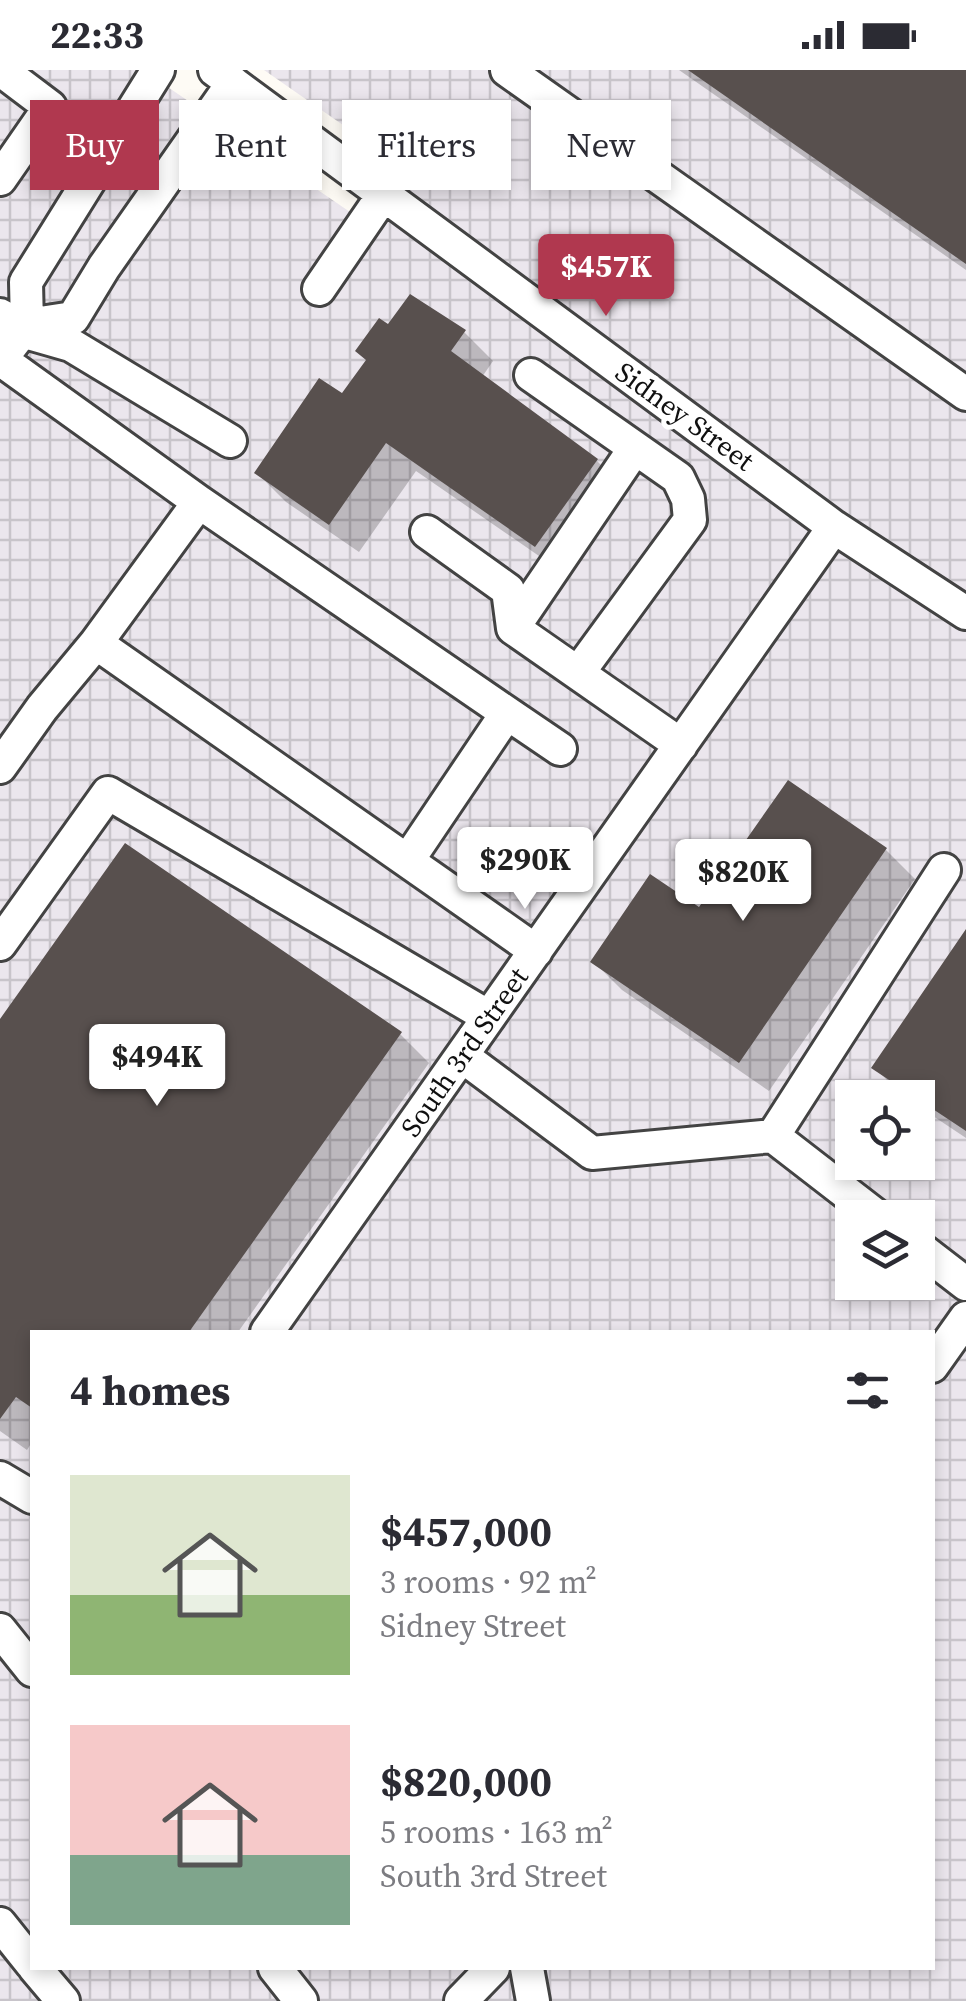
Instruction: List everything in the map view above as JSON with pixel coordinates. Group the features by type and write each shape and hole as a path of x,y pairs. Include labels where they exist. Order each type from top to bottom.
{"street":[{"path":"0,179 50,107 1,70"},
{"path":"158,70 26,282 16,323 0,359 199,502 560,749"},
{"path":"506,70 966,394"},
{"path":"16,323 73,318 224,76"},
{"name":"Sidney Street","path":"224,76 834,527 966,613"},
{"path":"318,289 384,194"},
{"path":"16,323 71,345 230,441"},
{"path":"530,375 678,478 688,499 690,520 578,674"},
{"path":"513,628 635,448"},
{"path":"0,767 199,502"},
{"name":"South 3rd Street","path":"280,1326 489,1017 834,527"},
{"path":"427,532 508,590 513,628 681,745"},
{"path":"96,644 536,951"},
{"path":"408,860 507,713"},
{"path":"0,944 108,794 489,1017"},
{"path":"773,1136 944,870"},
{"path":"462,1056 592,1152 773,1136 856,1200"},
{"path":"935,1260 966,1284"},
{"path":"935,1362 966,1318"},
{"path":"0,1478 30,1495"},
{"path":"0,1630 30,1668"},
{"path":"0,1924 30,1961"},
{"path":"37,1970 63,2001"},
{"path":"276,1970 301,2001"},
{"path":"527,1970 533,2001"}],"shaded area":[{"path":"0,70 143,70 187,100 179,100 179,190 318,190 350,212 364,190 511,190 511,100 342,100 342,124 322,110 322,100 307,100 264,70 966,70 966,2001 0,2001"}],"building":[{"path":"688,70 966,70 966,264"},
{"path":"410,294 466,330 451,351 598,459 535,547 386,443 329,525 254,473 319,378 342,393 366,360 355,351 379,318 388,324"},
{"path":"788,780 887,848 739,1063 590,962 650,874 699,907"},
{"path":"125,843 402,1032 190,1330 30,1330 30,1407 16,1397 0,1419 0,1019"},
{"path":"966,929 966,1131 935,1110 935,1080 889,1080 871,1068"}]}
